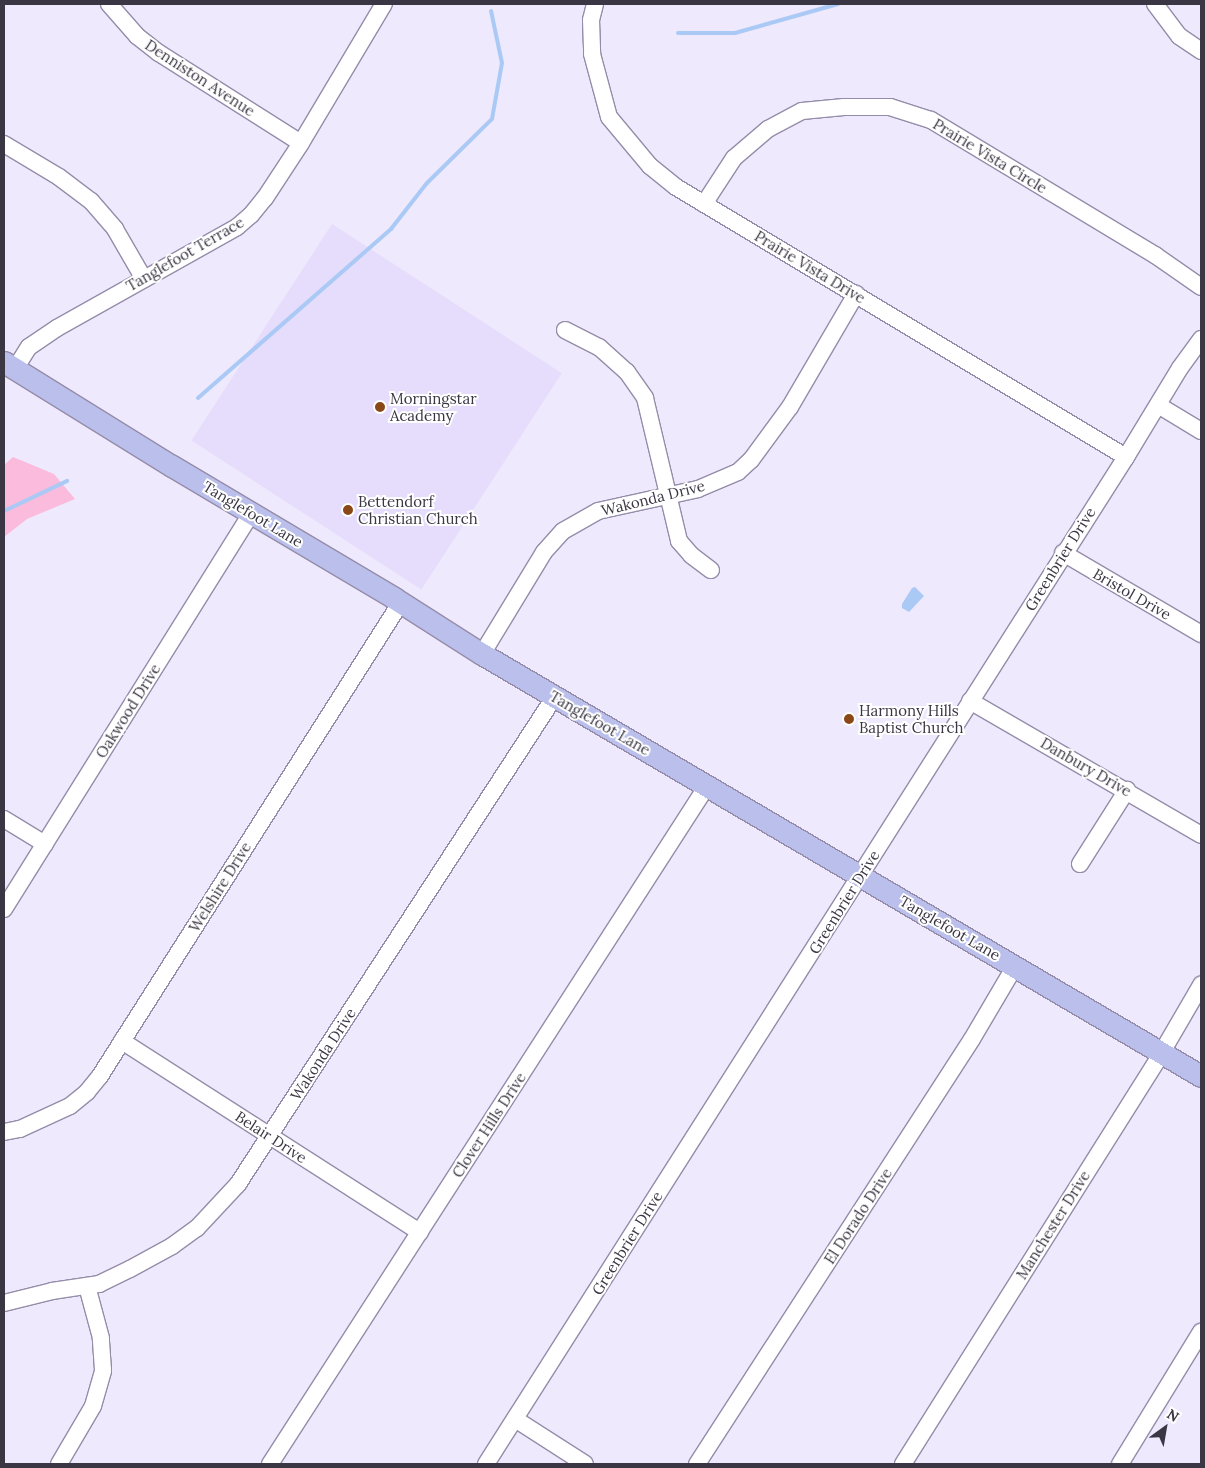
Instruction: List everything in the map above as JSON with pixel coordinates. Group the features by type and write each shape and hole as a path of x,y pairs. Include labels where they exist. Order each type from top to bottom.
{"main road":[{"name":"Tanglefoot Lane","path":"9,365 401,602 482,654 1201,1076"}],"street":[{"name":"Denniston Avenue","path":"109,4 137,36 159,53 301,143"},
{"name":"Tanglefoot Terrace","path":"9,365 50,332 237,227 251,215 266,198 301,143 384,4"},
{"name":"Prairie Vista Drive","path":"595,4 591,20 592,54 609,117 650,166 676,187 1126,457"},
{"path":"1155,4 1179,36 1201,51"},
{"name":"Prairie Vista Circle","path":"704,204 734,158 768,129 802,111 844,107 890,107 931,120 1155,255 1201,287"},
{"path":"4,144 59,177 92,201 115,229 144,278"},
{"name":"Wakonda Drive","path":"482,654 544,552 563,531 598,511 698,489 738,472 751,460 790,407 856,294"},
{"path":"564,330 599,347 627,372 645,398 679,541 691,554 711,570"},
{"name":"Greenbrier Drive","path":"486,1464 1063,553 1126,457 1180,368 1201,339"},
{"path":"1158,405 1201,430"},
{"name":"Oakwood Drive","path":"4,908 251,513"},
{"name":"Bristol Drive","path":"1063,553 1201,634"},
{"name":"Welshire Drive","path":"4,1132 20,1129 70,1106 87,1092 122,1041 401,602"},
{"name":"Wakonda Drive","path":"4,1303 99,1284 130,1269 172,1246 197,1228 238,1184 555,696"},
{"name":"Danbury Drive","path":"970,701 1201,835"},
{"name":"Clover Hills Drive","path":"270,1464 707,786"},
{"path":"1080,864 1126,790"},
{"path":"4,819 45,844"},
{"name":"El Dorado Drive","path":"697,1464 972,1039 1015,966"},
{"name":"Manchester Drive","path":"902,1464 1162,1052 1201,985"},
{"name":"Belair Drive","path":"122,1041 420,1232"},
{"path":"59,1464 93,1406 103,1370 101,1338 86,1286"},
{"path":"1120,1464 1201,1332"},
{"path":"515,1419 585,1464"}],"shaded area":[{"name":"Morningstar Academy","path":"332,224 562,373 421,590 191,440"},
{"path":"13,457 54,474 75,499 27,519 4,537 4,465"}],"water":[{"path":"915,587 924,596 909,612 902,608 902,604 912,588"}],"waterway":[{"path":"678,33 735,33 838,4"},
{"path":"198,398 391,229 427,183 492,119 502,63 491,11"},
{"path":"4,511 67,481"}],"place":[{"name":"Morningstar Academy","path":"380,407"},
{"name":"Bettendorf Christian Church","path":"348,510"},
{"name":"Harmony Hills Baptist Church","path":"849,719"}]}
